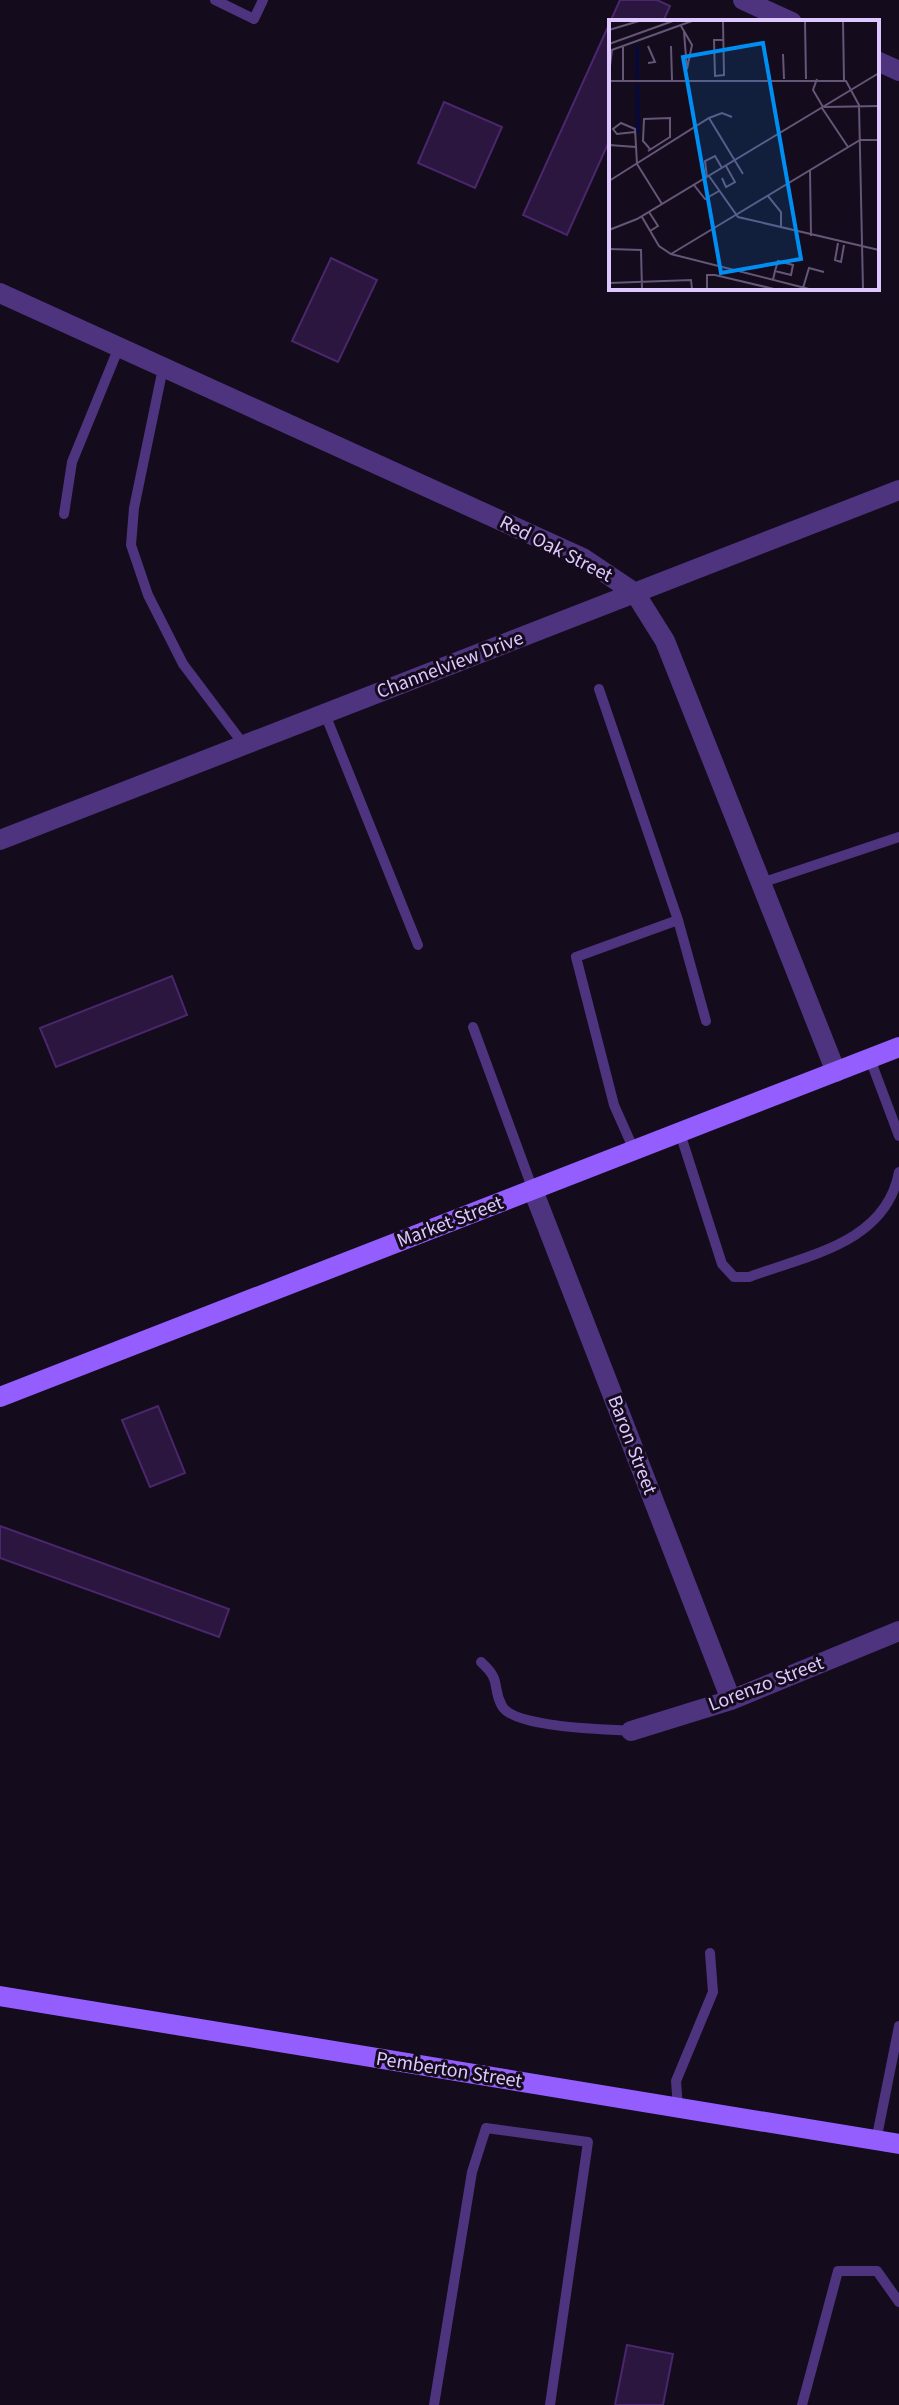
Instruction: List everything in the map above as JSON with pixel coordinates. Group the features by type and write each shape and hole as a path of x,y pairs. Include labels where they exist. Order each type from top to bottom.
{"street":[{"path":"743,0 788,20"},
{"path":"879,62 899,71"},
{"name":"Red Oak Street","path":"0,293 583,558 635,593 665,641 836,1072"},
{"name":"Channelview Drive","path":"0,840 899,490"},
{"name":"Market Street","path":"0,1397 899,1047"},
{"name":"Baron Street","path":"533,1190 731,1700"},
{"name":"Lorenzo Street","path":"631,1731 731,1700 899,1631"},
{"name":"Pemberton Street","path":"0,1996 899,2144"}],"lane":[{"path":"215,0 254,19 263,0"},
{"path":"64,514 72,462 119,347"},
{"path":"163,368 134,508 131,545 148,595 183,664 244,745"},
{"path":"599,689 678,920 706,1021"},
{"path":"325,714 418,945"},
{"path":"761,883 899,837"},
{"path":"634,1150 614,1105 576,957 678,920"},
{"path":"473,1027 533,1190"},
{"path":"870,1059 899,1136"},
{"path":"680,1133 722,1264 734,1277 749,1277 856,1237 879,1220 896,1186 899,1172"},
{"path":"481,1662 495,1676 502,1707 514,1717 577,1728 631,1731"},
{"path":"678,2108 676,2081 713,1992 710,1953"},
{"path":"876,2141 899,2026"},
{"path":"434,2405 472,2172 486,2128 588,2142 550,2405"},
{"path":"802,2405 838,2271 877,2271 899,2302"}],"building":[{"path":"620,0 657,0 670,6 664,20 611,20"},
{"path":"609,24 609,141 567,235 523,215"},
{"path":"444,102 502,127 475,188 418,163"},
{"path":"331,258 377,280 338,362 292,341"},
{"path":"172,976 187,1015 56,1067 40,1028"},
{"path":"158,1406 185,1473 150,1487 122,1420"},
{"path":"0,1526 229,1609 219,1637 0,1558"},
{"path":"627,2345 673,2354 663,2405 615,2405"}]}
